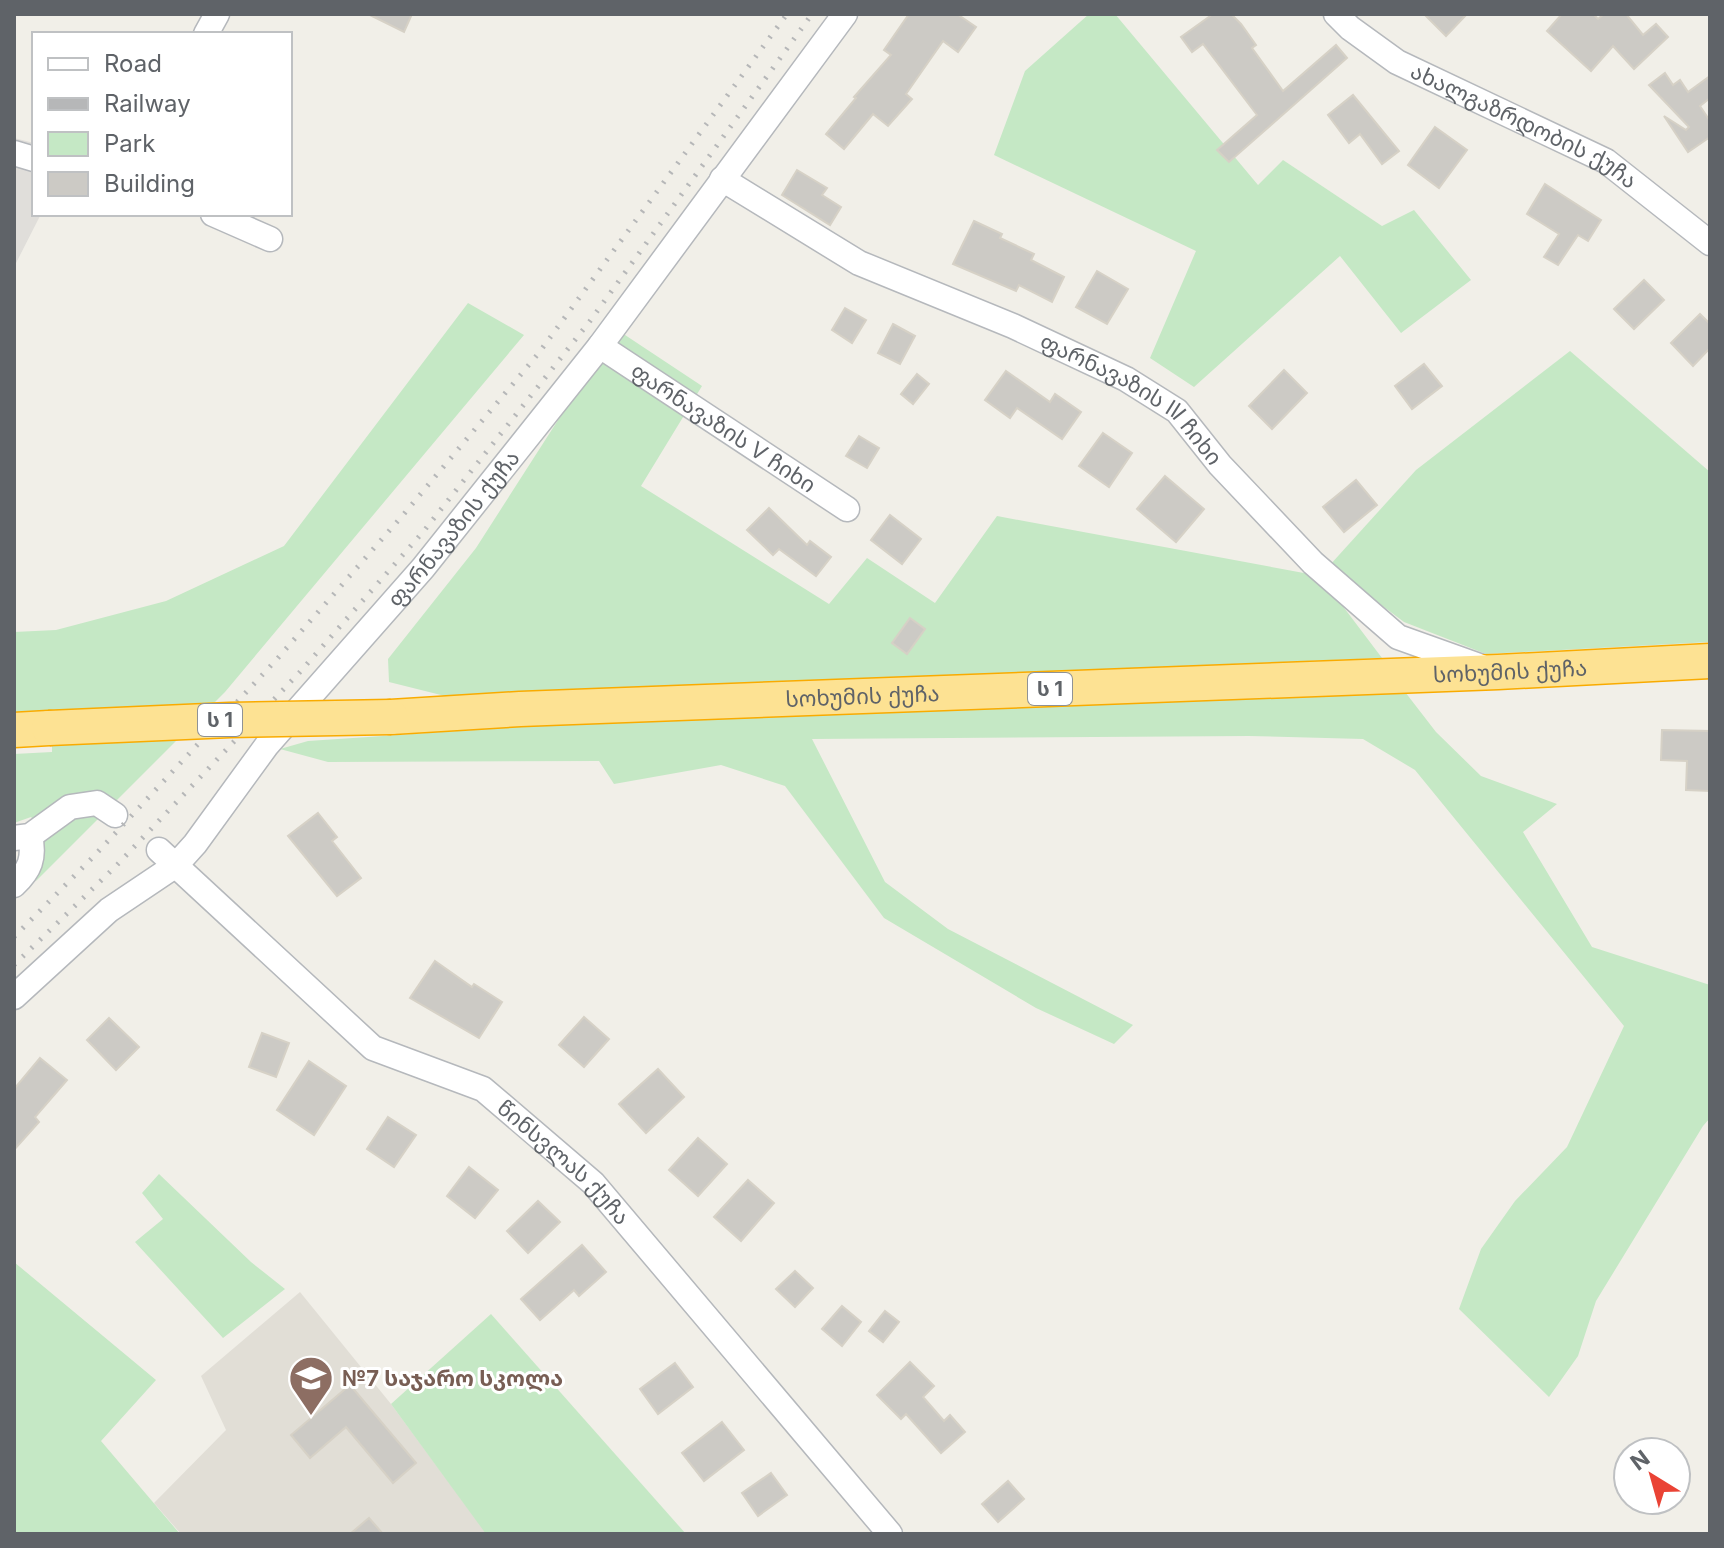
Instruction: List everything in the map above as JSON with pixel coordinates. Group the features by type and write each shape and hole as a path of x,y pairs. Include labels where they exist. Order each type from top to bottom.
{"highway":[{"name":"სოხუმის ქუჩა","path":"14,730 1710,661"}],"street":[{"path":"207,32 217,14"},
{"name":"ფარნავაზის ქუჩა","path":"14,997 167,857 195,844 267,745 423,568 600,346 845,14"},
{"name":"ახალგაზრდობის ქუჩა","path":"1336,14 1397,62 1606,161 1710,243"},
{"name":"ფარნავაზის III ჩიხი","path":"722,179 859,263 1013,326 1126,379 1177,411 1220,465 1313,563 1398,637 1498,672"},
{"path":"218,216 270,239"},
{"name":"ფარნავაზის V ჩიხი","path":"600,346 847,509"},
{"path":"14,885 26,873 34,853 22,837 70,807 97,803 115,815"},
{"name":"წინსვლას ქუჩა","path":"167,857 373,1048 483,1089 593,1183 890,1534"}],"shaded area":[{"path":"14,138 32,142 32,216 40,216 14,267"},
{"name":"№7 საჯარო სკოლა","path":"300,1292 391,1404 487,1534 181,1534 154,1503 226,1430 201,1376"}],"green space":[{"path":"1089,14 1115,14 1258,185 1283,160 1382,226 1414,210 1471,280 1401,333 1340,256 1194,387 1150,358 1196,251 994,155 1025,71"},
{"path":"468,303 524,335 225,692 36,881 45,833 31,817 14,823 14,754 52,752 52,718 14,719 14,632 56,630 166,601 284,546"},
{"path":"622,333 702,386 641,486 829,604 867,558 935,603 997,516 1320,576 1382,658 445,696 389,682 388,659 476,548 560,417"},
{"path":"1570,351 1710,472 1710,642 1486,654 1404,622 1329,566 1416,470"},
{"path":"1402,688 1436,732 1481,776 1557,804 1523,832 1592,947 1710,985 1710,1118 1596,1301 1578,1356 1549,1397 1459,1309 1481,1249 1515,1201 1567,1147 1624,1026 1415,770 1363,739 1249,736 812,739 885,882 948,929 1133,1025 1114,1044 1036,1008 884,918 785,786 721,765 614,784 599,761 328,762 280,749 308,741 754,711"},
{"path":"159,1174 251,1262 285,1289 223,1338 135,1242 163,1219 142,1193"},
{"path":"14,1262 156,1380 101,1441 180,1534 14,1534"},
{"path":"491,1314 686,1534 486,1534 391,1404"}],"building":[{"path":"368,14 412,14 404,32"},
{"path":"909,14 957,14 976,27 958,52 943,41 906,94 912,99 888,126 873,114 844,149 826,134 891,55 884,50"},
{"path":"1213,14 1231,14 1241,24 1256,45 1252,48 1283,91 1336,45 1347,58 1229,162 1217,150 1257,115 1203,44 1192,52 1181,37"},
{"path":"1424,14 1467,14 1446,36"},
{"path":"1562,14 1593,14 1598,19 1604,14 1626,14 1643,35 1656,24 1668,37 1634,69 1613,46 1591,71 1547,31"},
{"path":"1665,73 1673,85 1680,80 1688,92 1710,76 1710,98 1700,106 1710,121 1710,137 1688,152 1664,116 1686,130 1689,127 1649,85"},
{"path":"1353,95 1399,151 1382,164 1360,134 1349,143 1328,115"},
{"path":"1435,127 1467,150 1439,188 1408,165"},
{"path":"797,170 827,188 822,195 841,207 830,225 782,195"},
{"path":"1545,184 1601,220 1588,241 1578,235 1558,265 1544,257 1559,234 1527,214"},
{"path":"974,221 1002,234 1000,238 1034,254 1031,260 1064,277 1052,302 1019,285 1016,291 953,264"},
{"path":"1097,271 1128,289 1107,324 1076,307"},
{"path":"1644,280 1664,300 1634,329 1614,309"},
{"path":"845,308 866,320 852,343 832,330"},
{"path":"1700,314 1710,324 1710,348 1693,366 1671,343"},
{"path":"893,324 915,336 900,364 878,353"},
{"path":"1424,364 1442,386 1412,409 1395,386"},
{"path":"1284,370 1307,393 1272,429 1249,406"},
{"path":"1006,371 1050,402 1055,394 1081,412 1062,439 1017,408 1010,418 985,400"},
{"path":"917,374 929,384 913,404 901,394"},
{"path":"1103,433 1132,453 1109,487 1079,466"},
{"path":"859,436 879,448 867,468 846,456"},
{"path":"1165,476 1204,509 1176,542 1137,509"},
{"path":"1356,480 1377,505 1344,532 1323,507"},
{"path":"769,508 807,545 810,541 831,557 816,576 779,549 773,555 747,530"},
{"path":"890,515 921,539 902,564 871,540"},
{"path":"910,618 925,629 907,654 892,643"},
{"path":"1662,730 1710,731 1710,791 1686,790 1687,761 1661,760"},
{"path":"318,813 337,837 332,841 361,878 337,896 288,836"},
{"path":"435,961 472,987 474,984 502,1002 479,1038 410,998"},
{"path":"584,1017 609,1039 584,1067 559,1045"},
{"path":"109,1018 139,1047 116,1070 87,1040"},
{"path":"262,1033 289,1043 276,1077 249,1067"},
{"path":"40,1058 67,1080 35,1117 39,1122 14,1150 14,1089"},
{"path":"309,1061 346,1086 314,1135 277,1110"},
{"path":"658,1069 684,1097 646,1133 619,1104"},
{"path":"388,1117 416,1135 394,1167 367,1149"},
{"path":"698,1138 727,1164 698,1196 669,1170"},
{"path":"469,1167 498,1190 475,1218 447,1196"},
{"path":"748,1180 774,1203 741,1241 714,1217"},
{"path":"538,1201 560,1222 528,1253 507,1231"},
{"path":"582,1245 606,1272 579,1296 574,1290 540,1320 521,1299"},
{"path":"795,1271 813,1288 795,1307 776,1289"},
{"path":"842,1306 861,1322 842,1346 822,1329"},
{"path":"885,1311 899,1322 883,1342 869,1331"},
{"path":"910,1362 934,1386 923,1397 944,1421 950,1415 965,1432 941,1453 906,1414 901,1419 877,1395"},
{"path":"675,1363 693,1387 658,1414 640,1389"},
{"path":"350,1385 416,1463 393,1483 346,1427 310,1458 291,1435"},
{"path":"722,1422 744,1450 704,1481 682,1453"},
{"path":"771,1473 787,1495 758,1516 742,1493"},
{"path":"1008,1481 1024,1499 998,1522 982,1504"},
{"path":"369,1518 383,1534 350,1534"}],"railway":[{"path":"14,937 95,855 277,659 538,354 787,14"},
{"path":"14,965 115,867 299,673 423,532 590,321 812,14"}],"place":[{"name":"№7 საჯარო სკოლა","path":"311,1417"}]}
